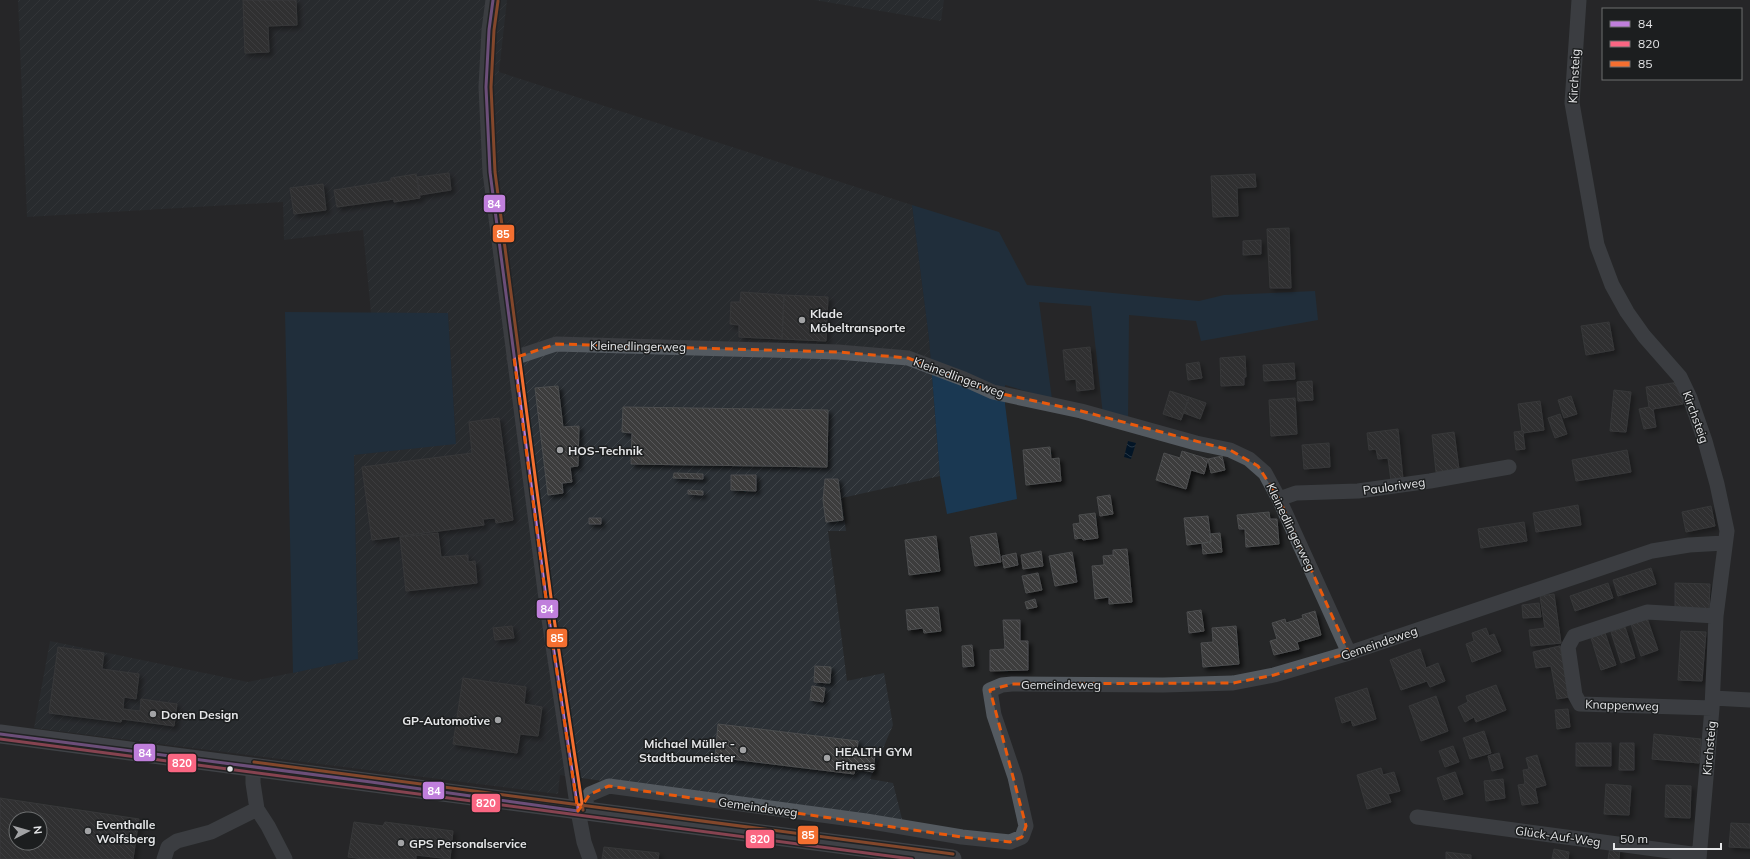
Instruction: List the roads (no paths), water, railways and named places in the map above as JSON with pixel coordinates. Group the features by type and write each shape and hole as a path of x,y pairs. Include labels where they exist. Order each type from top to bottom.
{"main road":[{"path":"0,734 578,812 952,859"}],"street":[{"path":"493,0 489,30 486,87 490,172 546,606 578,812 584,842 590,859"},
{"name":"Kirchsteig","path":"1579,0 1572,103 1597,245 1612,284 1627,312 1644,336 1680,377 1690,398 1705,441 1717,484 1727,531 1724,543 1716,616 1712,703 1699,857"},
{"name":"Kleinedlingerweg","path":"514,358 556,344 830,352 908,358 964,379 993,392 1080,411 1230,450 1249,459 1265,473 1279,499 1349,653"},
{"name":"Pauloriweg","path":"1279,499 1296,493 1358,491 1430,481 1509,467"},
{"name":"Gemeindeweg","path":"578,812 590,794 609,786 866,821 962,837 1010,842 1022,837 1026,826 1015,777 994,715 990,690 1012,684 1163,685 1233,683 1274,675 1349,653 1652,551 1689,545 1724,543"},
{"name":"Knappenweg","path":"1712,703 1580,704 1575,694 1568,647 1574,636 1647,612 1716,616"},
{"path":"1712,703 1750,700"},
{"path":"253,767 253,783 257,809 268,826 285,859"},
{"path":"164,859 168,847 178,841 211,832 257,809"},
{"name":"Glück-Auf-Weg","path":"1418,817 1699,857"}],"water":[{"path":"1128,441 1136,443 1131,459 1124,457"}],"place":[{"name":"Klade Möbeltransporte","path":"802,320"},
{"name":"HOS-Technik","path":"560,450"},
{"name":"Doren Design","path":"153,714"},
{"name":"GP-Automotive","path":"498,720"},
{"name":"Michael Müller - Stadtbaumeister","path":"743,750"},
{"name":"HEALTH GYM Fitness","path":"827,758"},
{"name":"Eventhalle Wolfsberg","path":"88,831"},
{"name":"GPS Personalservice","path":"401,843"}]}
